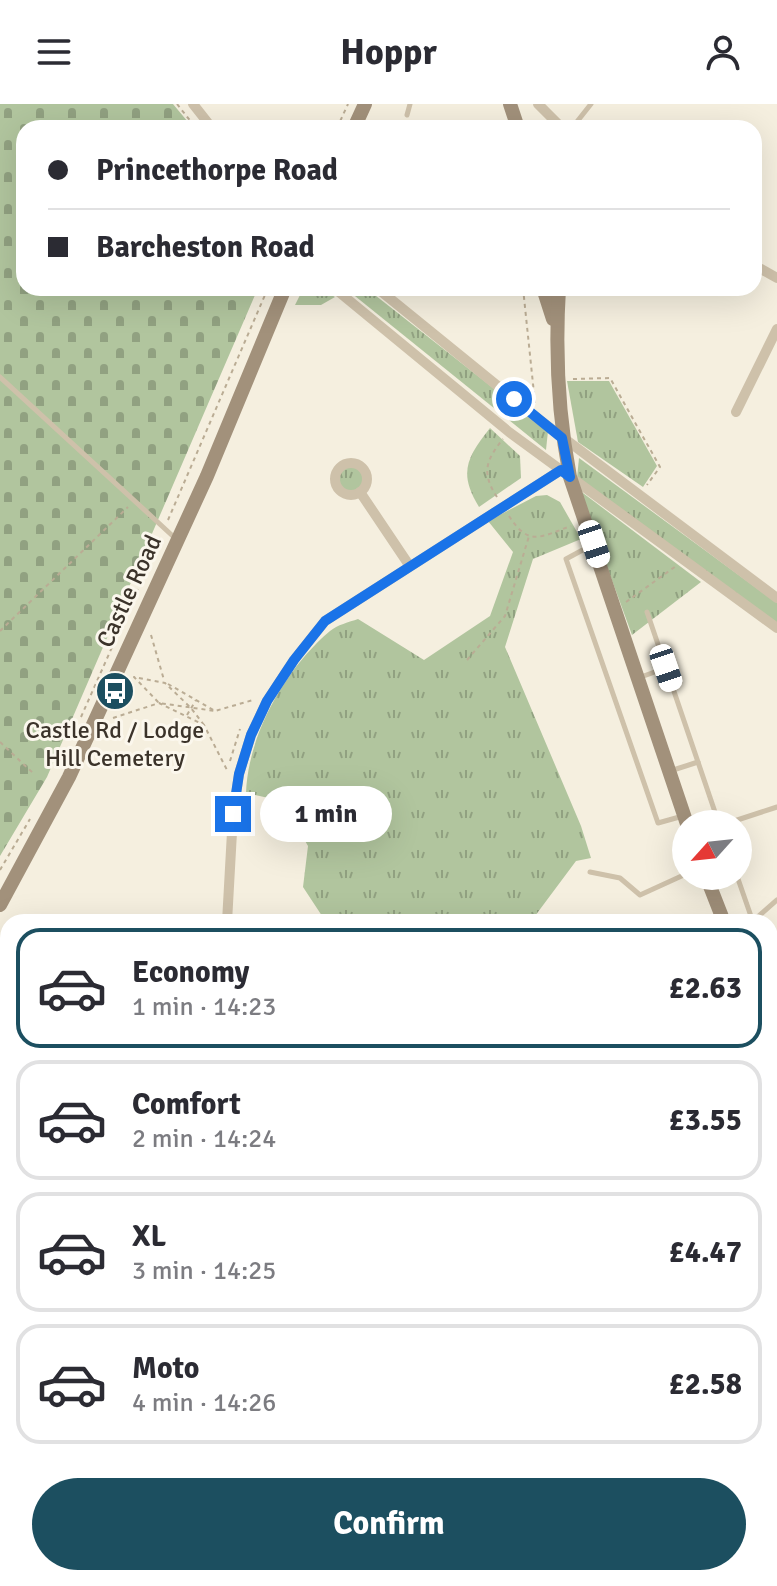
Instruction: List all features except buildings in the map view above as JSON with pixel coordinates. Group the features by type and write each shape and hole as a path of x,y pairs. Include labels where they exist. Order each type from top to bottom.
{"street":[{"path":"193,104 206,120"},
{"path":"538,104 554,120"},
{"name":"Castle Road","path":"0,905 69,777 207,476 282,296"},
{"path":"344,296 509,432 777,628"},
{"path":"387,296 562,438 777,598"},
{"path":"545,296 556,331"},
{"path":"558,296 556,331 565,473 594,544 682,810"},
{"path":"736,412 777,329"},
{"path":"227,914 233,814 239,774 251,735 267,701 294,660 325,621 409,565 565,473"},
{"path":"360,492 409,565"},
{"path":"711,890 721,914"},
{"path":"712,914 713,895"}],"lane":[{"path":"407,115 410,104"},
{"path":"578,120 591,104"},
{"path":"0,377 177,540"},
{"path":"594,544 566,559 658,823 672,822"},
{"path":"647,612 714,810"},
{"path":"637,678 666,668"},
{"path":"669,772 698,762"},
{"path":"752,815 777,807"},
{"path":"590,872 620,878 640,895 672,880"},
{"path":"742,890 749,914"},
{"path":"761,914 777,900"}],"path":[{"path":"177,104 190,120"},
{"path":"80,719 265,296"},
{"path":"524,296 537,418"},
{"path":"558,380 610,378 660,467 644,489"},
{"path":"0,631 134,501"},
{"path":"467,660 505,616 529,536"},
{"path":"615,610 682,561"},
{"path":"151,635 165,683 204,725 227,771 239,774"},
{"path":"204,725 159,703 134,677 165,683 215,711"},
{"path":"113,718 159,703 215,711 255,699 267,701"},
{"path":"187,716 196,700"},
{"path":"0,742 33,773"},
{"path":"0,870 32,817"}],"green space":[{"path":"0,104 173,104 186,120 16,120 16,296 255,296 47,777 0,856"},
{"path":"300,296 335,297 321,305 295,305"},
{"path":"355,296 376,296 548,431 546,450"},
{"path":"567,381 609,381 657,466 643,487 578,442"},
{"path":"490,428 520,456 521,478 479,507 469,484 468,466"},
{"path":"579,458 777,603 777,623 577,478"},
{"path":"351,467 360,471 364,480 360,489 351,493 342,489 338,480 342,471"},
{"path":"579,490 701,582 632,635"},
{"path":"547,495 560,502 581,539 533,559 505,647 581,826 591,858 576,861 536,914 321,914 303,887 308,846 282,801 246,793 254,748 272,704 314,646 340,625 358,619 424,660 490,616 513,552 488,521 536,496"}],"place":[{"name":"Castle Rd / Lodge Hill Cemetery","path":"115,691"}],"route":[{"path":"233,814 239,774 251,735 267,701 325,621 561,470 570,477 562,438 514,399"}]}
